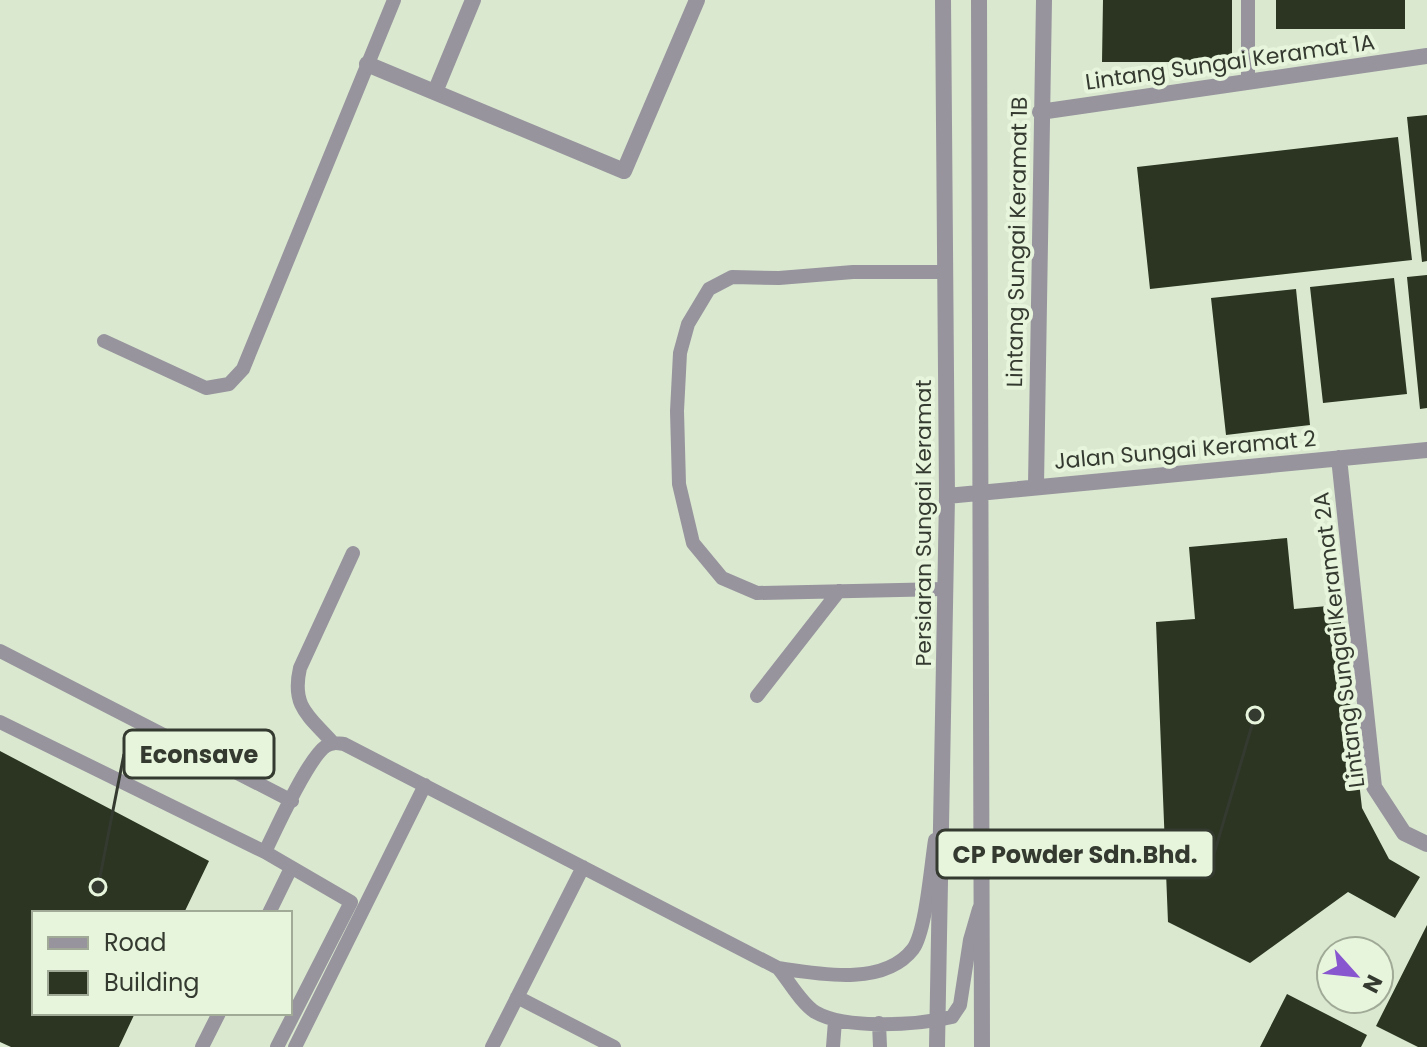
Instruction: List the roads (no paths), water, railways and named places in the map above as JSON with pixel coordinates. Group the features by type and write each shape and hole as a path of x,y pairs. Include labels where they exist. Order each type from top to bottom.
{"street":[{"path":"435,92 473,0"},
{"path":"367,64 624,171 697,0"},
{"name":"Persiaran Sungai Keramat","path":"937,1047 947,496 943,0"},
{"path":"979,0 982,1047"},
{"name":"Lintang Sungai Keramat 1B","path":"1036,485 1044,0"},
{"name":"Lintang Sungai Keramat 1A","path":"1040,112 1427,56"},
{"name":"Jalan Sungai Keramat 2","path":"947,496 1036,485 1427,450"},
{"name":"Lintang Sungai Keramat 2A","path":"1339,458 1374,787 1404,833 1427,844"}],"lane":[{"path":"104,341 206,388 229,384 243,369 394,0"},
{"path":"1248,0 1248,82"},
{"path":"945,272 732,277 709,289 688,324 680,353 677,411 679,484 693,543 722,578 757,593 945,589"},
{"path":"333,743 305,711 295,687 300,668 353,553"},
{"path":"757,696 839,591"},
{"path":"0,651 292,801"},
{"path":"0,722 265,852 351,902 277,1047"},
{"path":"265,852 323,748 333,743 344,744 778,968 828,975 860,975 896,962 913,949 920,932 941,805"},
{"path":"295,1047 425,785"},
{"path":"492,1047 583,867"},
{"path":"270,911 291,868"},
{"path":"778,968 812,1010 835,1021 879,1023 937,1021 952,1017 960,1005 970,940 982,897"},
{"path":"517,997 614,1047"},
{"path":"202,1047 218,1015"},
{"path":"833,1047 835,1021"},
{"path":"879,1023 880,1047"}],"place":[{"name":"CP Powder Sdn.Bhd.","path":"1255,715"},
{"name":"Econsave","path":"98,887"}]}
